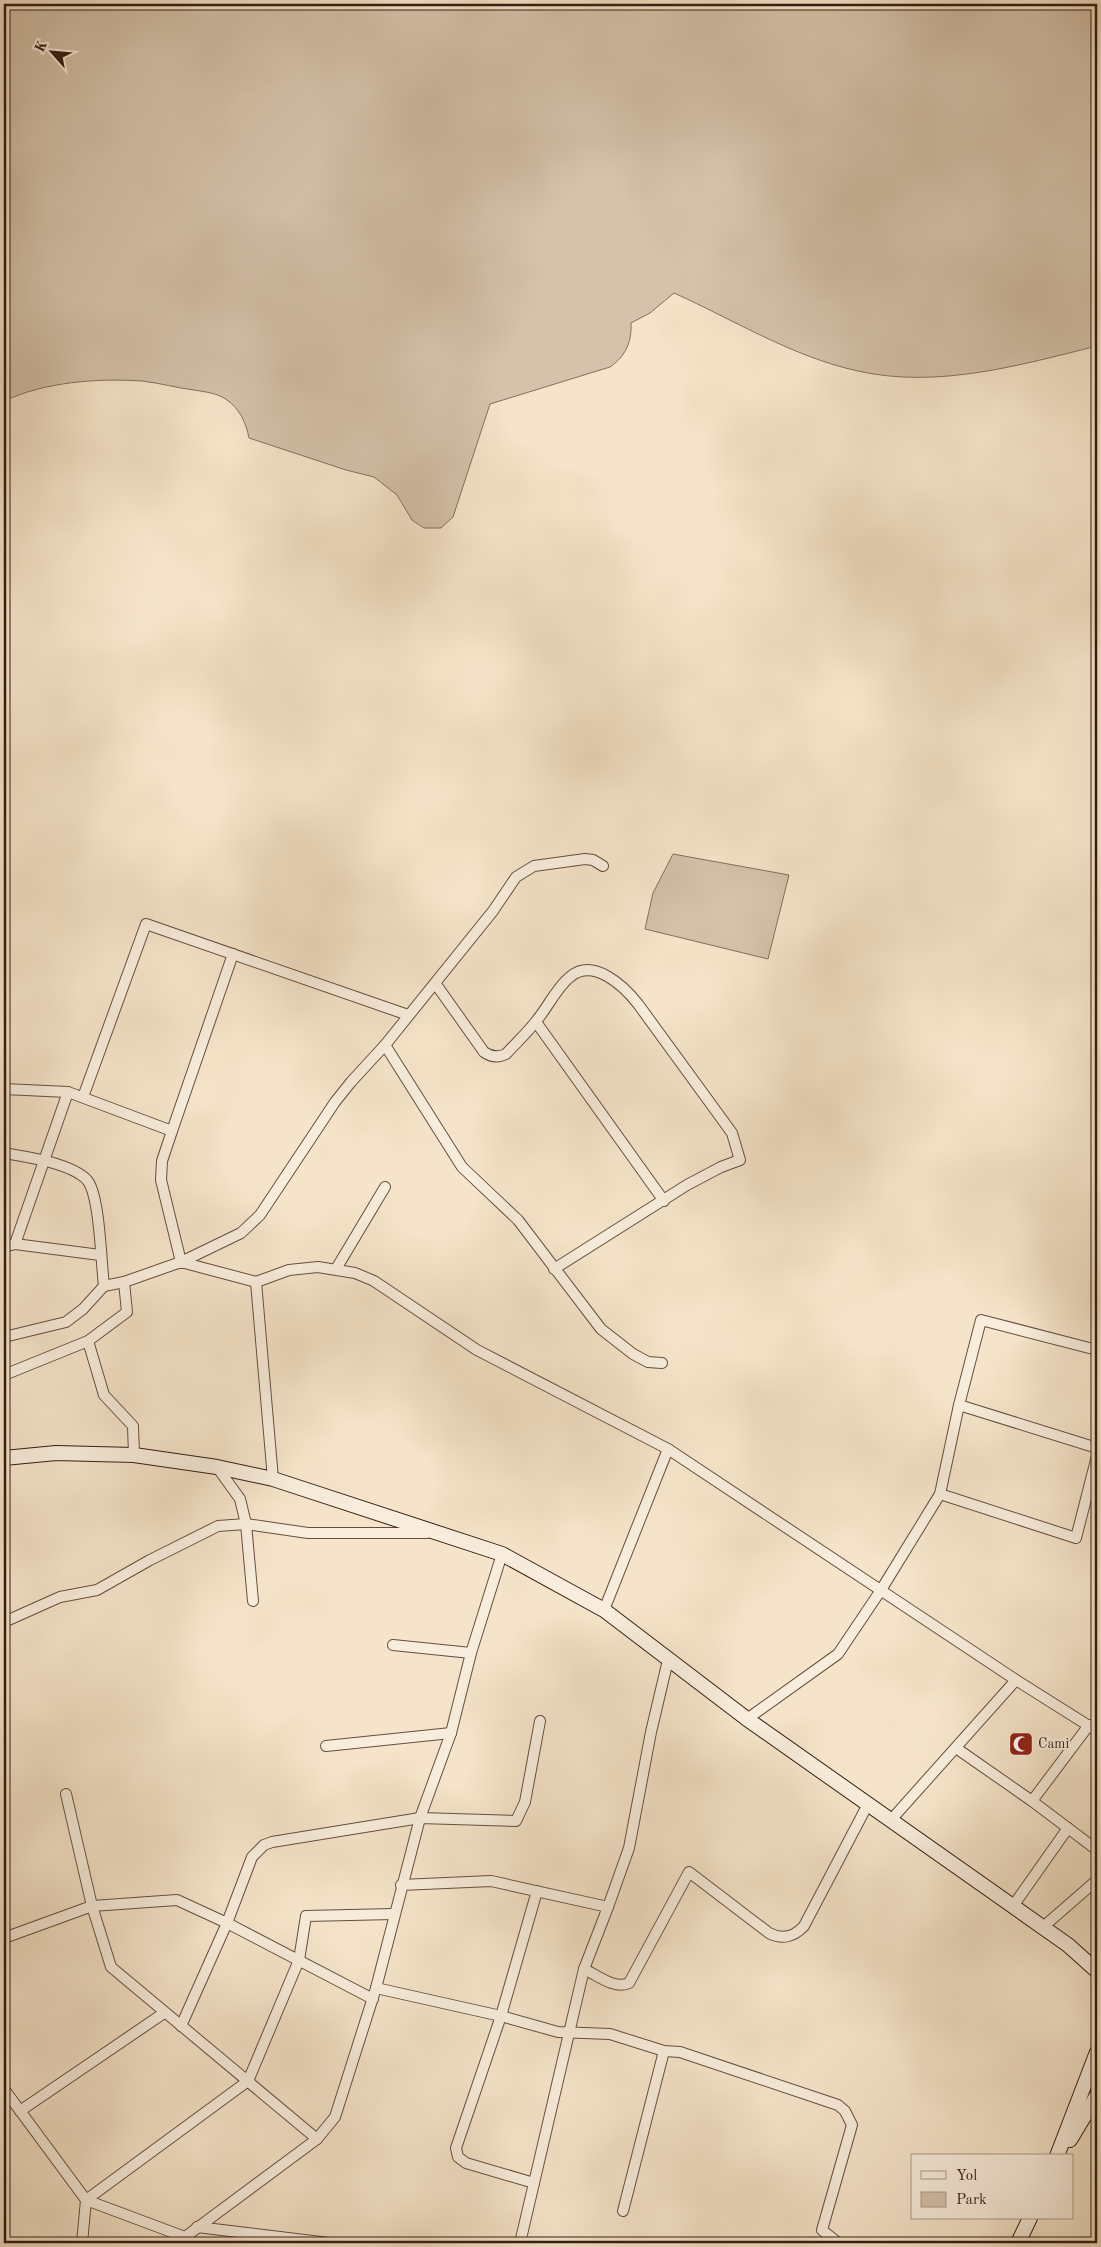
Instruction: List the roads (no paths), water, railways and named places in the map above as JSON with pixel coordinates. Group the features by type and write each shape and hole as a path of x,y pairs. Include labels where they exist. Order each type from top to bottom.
{"street":[{"path":"4,1337 66,1322 83,1309 104,1286 124,1282 181,1262 241,1233 250,1226 260,1215 335,1102 385,1045 521,873 543,864 585,859 593,860 603,866"},
{"path":"83,1098 146,924 408,1015"},
{"path":"181,1262 161,1180 162,1161 233,954"},
{"path":"435,983 484,1052 491,1056 499,1057 506,1054 536,1022 573,974 588,970 607,976 623,988 638,1004 732,1133 740,1160 701,1177 554,1269"},
{"path":"536,1022 664,1201"},
{"path":"385,1045 452,1154 472,1177 518,1220 601,1329 633,1354 648,1362 662,1363"},
{"path":"4,1089 68,1092 172,1131"},
{"path":"15,1244 68,1092"},
{"path":"4,1153 43,1161 85,1178 92,1188 96,1200 104,1286"},
{"path":"336,1269 385,1187"},
{"path":"4,1247 15,1244 100,1255"},
{"path":"181,1262 256,1282 288,1270 318,1267 355,1273 374,1281 478,1350 668,1449 1016,1680 1093,1728 1032,1801"},
{"path":"4,1375 88,1341 127,1312 124,1282"},
{"path":"256,1282 273,1479"},
{"path":"747,1719 838,1654 881,1590 940,1494 959,1405 981,1320 1097,1350"},
{"path":"88,1341 104,1395 133,1426 134,1455"},
{"path":"959,1405 1097,1448"},
{"path":"604,1610 668,1449"},
{"path":"4,1458 56,1453 134,1455 217,1467 273,1479 502,1554 604,1610 747,1719 1068,1945 1097,1971"},
{"path":"940,1494 1076,1538 1097,1456"},
{"path":"217,1467 240,1499 246,1524 253,1601"},
{"path":"4,1622 60,1597 97,1590 150,1560 218,1526 246,1524 308,1533 438,1533"},
{"path":"4,2089 86,2200 185,2237 317,2139 335,2117 373,1999 420,1818 451,1733 471,1653 502,1554"},
{"path":"393,1645 471,1653"},
{"path":"520,2243 584,1969 629,1848 651,1732 668,1660"},
{"path":"891,1820 1016,1680"},
{"path":"181,2026 227,1923 252,1856 264,1844 420,1818 516,1821 525,1802 540,1721"},
{"path":"326,1746 451,1733"},
{"path":"956,1748 1032,1801 1097,1850"},
{"path":"66,1794 92,1906 111,1967 317,2139"},
{"path":"584,1969 615,1984 624,1985 629,1983 688,1872 769,1932 782,1937 794,1935 804,1926 868,1804"},
{"path":"1013,1906 1068,1828"},
{"path":"1043,1927 1097,1880"},
{"path":"402,1885 491,1881 608,1907"},
{"path":"534,2183 466,2164 461,2161 456,2148 501,2016 537,1892"},
{"path":"4,1938 92,1906 177,1900 227,1923 373,1999"},
{"path":"82,2243 86,2200 248,2081 299,1960 306,1916 394,1914"},
{"path":"1068,1945 1097,1957"},
{"path":"376,1988 501,2016 558,2032 620,2036 664,2051 680,2052 781,2084 838,2105 845,2111 852,2126 822,2230 838,2243"},
{"path":"20,2111 164,2012"},
{"path":"623,2211 664,2051"},
{"path":"1058,2154 1097,2052"},
{"path":"1062,2154 1097,2094"},
{"path":"1018,2243 1029,2220"},
{"path":"197,2227 329,2243"}],"place":[{"name":"Cami","path":"1021,1744"}]}
